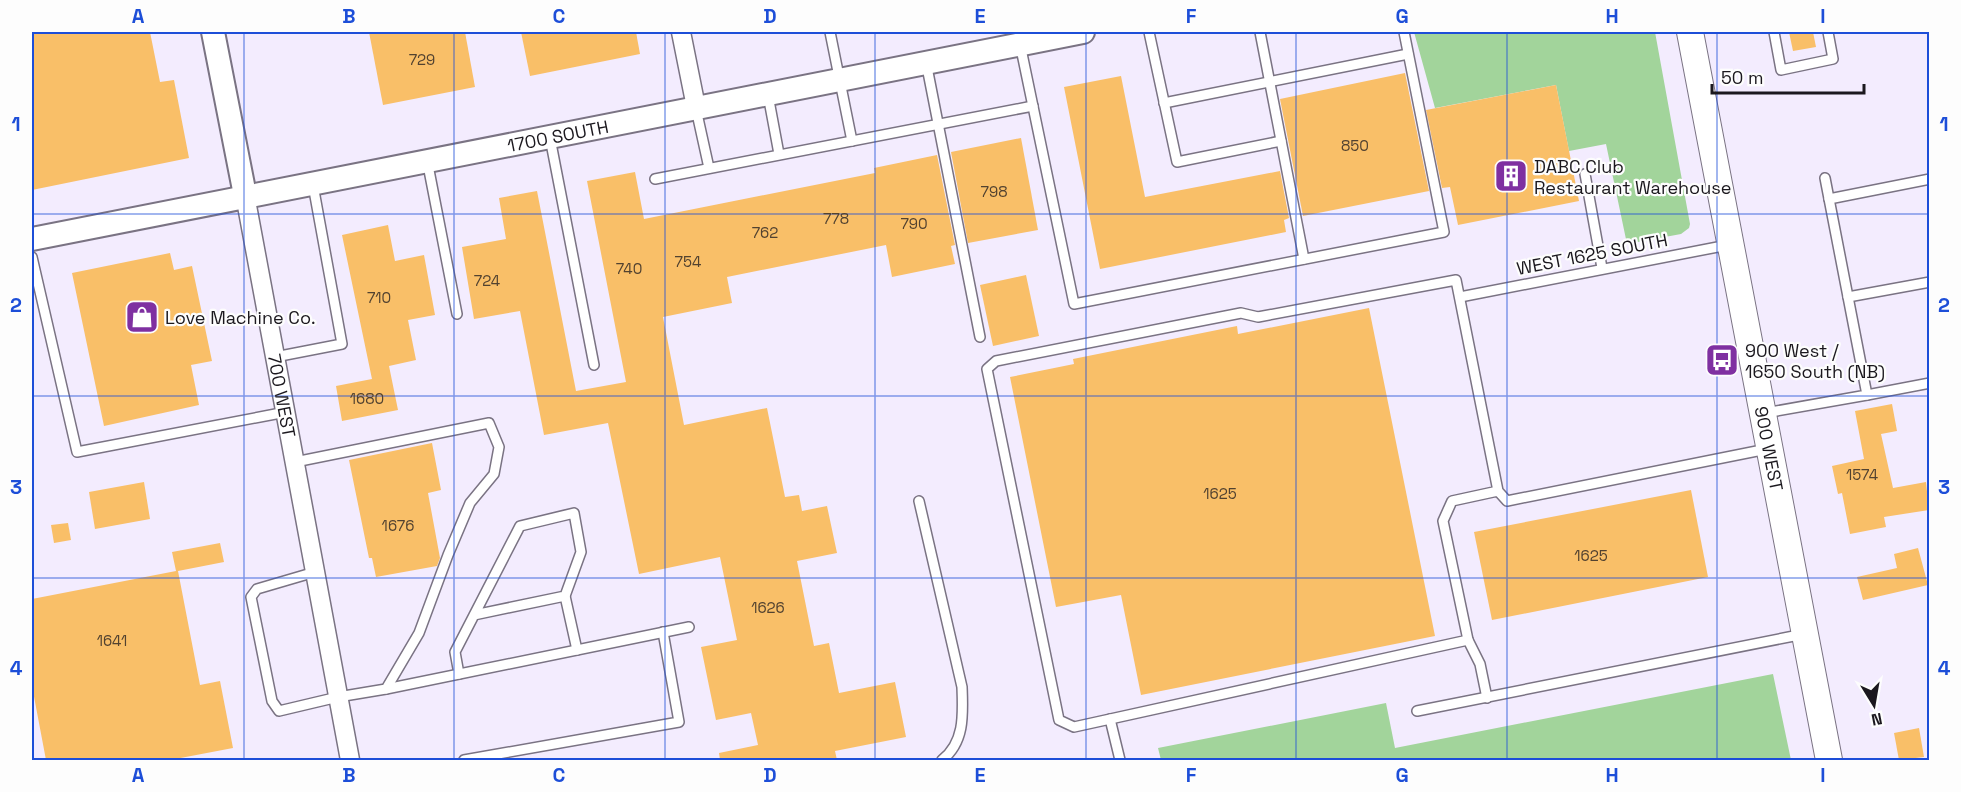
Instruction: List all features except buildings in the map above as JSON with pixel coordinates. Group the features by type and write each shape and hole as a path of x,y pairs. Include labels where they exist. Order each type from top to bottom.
{"main road":[{"name":"900 WEST","path":"1690,32 1829,760"}],"street":[{"name":"700 WEST","path":"213,32 350,760"},
{"path":"681,32 696,107"},
{"name":"1700 SOUTH","path":"32,238 1083,32"}],"lane":[{"path":"830,32 852,141"},
{"path":"1149,32 1177,162 1281,141"},
{"path":"1260,32 1304,259"},
{"path":"1020,44 1074,304 1444,232 1404,32"},
{"path":"1774,32 1781,70 1833,59 1828,32"},
{"path":"1164,104 1408,54"},
{"path":"926,62 980,337"},
{"path":"767,93 779,154"},
{"path":"655,178 1033,106"},
{"path":"696,107 710,168"},
{"path":"550,136 594,365"},
{"path":"427,160 457,314"},
{"path":"1585,174 1602,268"},
{"path":"1825,178 1868,394"},
{"path":"1829,199 1929,179"},
{"path":"275,357 342,344 313,182"},
{"name":"WEST 1625 SOUTH","path":"1460,297 1730,244"},
{"path":"32,257 77,452 286,412"},
{"path":"1468,640 1074,727 1059,720 987,369 996,361 1240,313 1258,317 1456,280 1498,491 1507,501 1769,448"},
{"path":"1848,297 1929,282"},
{"path":"1762,414 1929,383"},
{"path":"295,462 489,423 499,447 494,474 470,503 419,633 386,689"},
{"path":"1487,698 1480,664 1468,640 1443,521 1452,501 1498,491"},
{"path":"919,501 962,687 964,716 959,738 948,756 942,760"},
{"path":"459,674 455,652 520,526 574,513 581,552 566,596 577,650"},
{"path":"315,572 257,589 251,597 272,701 279,711 338,697 689,627"},
{"path":"474,615 566,596"},
{"path":"464,760 679,722 663,632"},
{"path":"1417,711 1804,634"},
{"path":"1110,719 1120,760"}],"green space":[{"path":"1414,32 1655,32 1689,228 1681,234 1627,244 1606,144 1569,151 1556,85 1435,108"},
{"path":"1773,674 1791,760 1161,760 1158,748 1386,703 1395,748"}],"place":[{"name":"DABC Club Restaurant Warehouse","path":"1511,176"},
{"name":"Love Machine Co.","path":"142,317"},
{"name":"900 West / 1650 South (NB)","path":"1722,360"}]}
